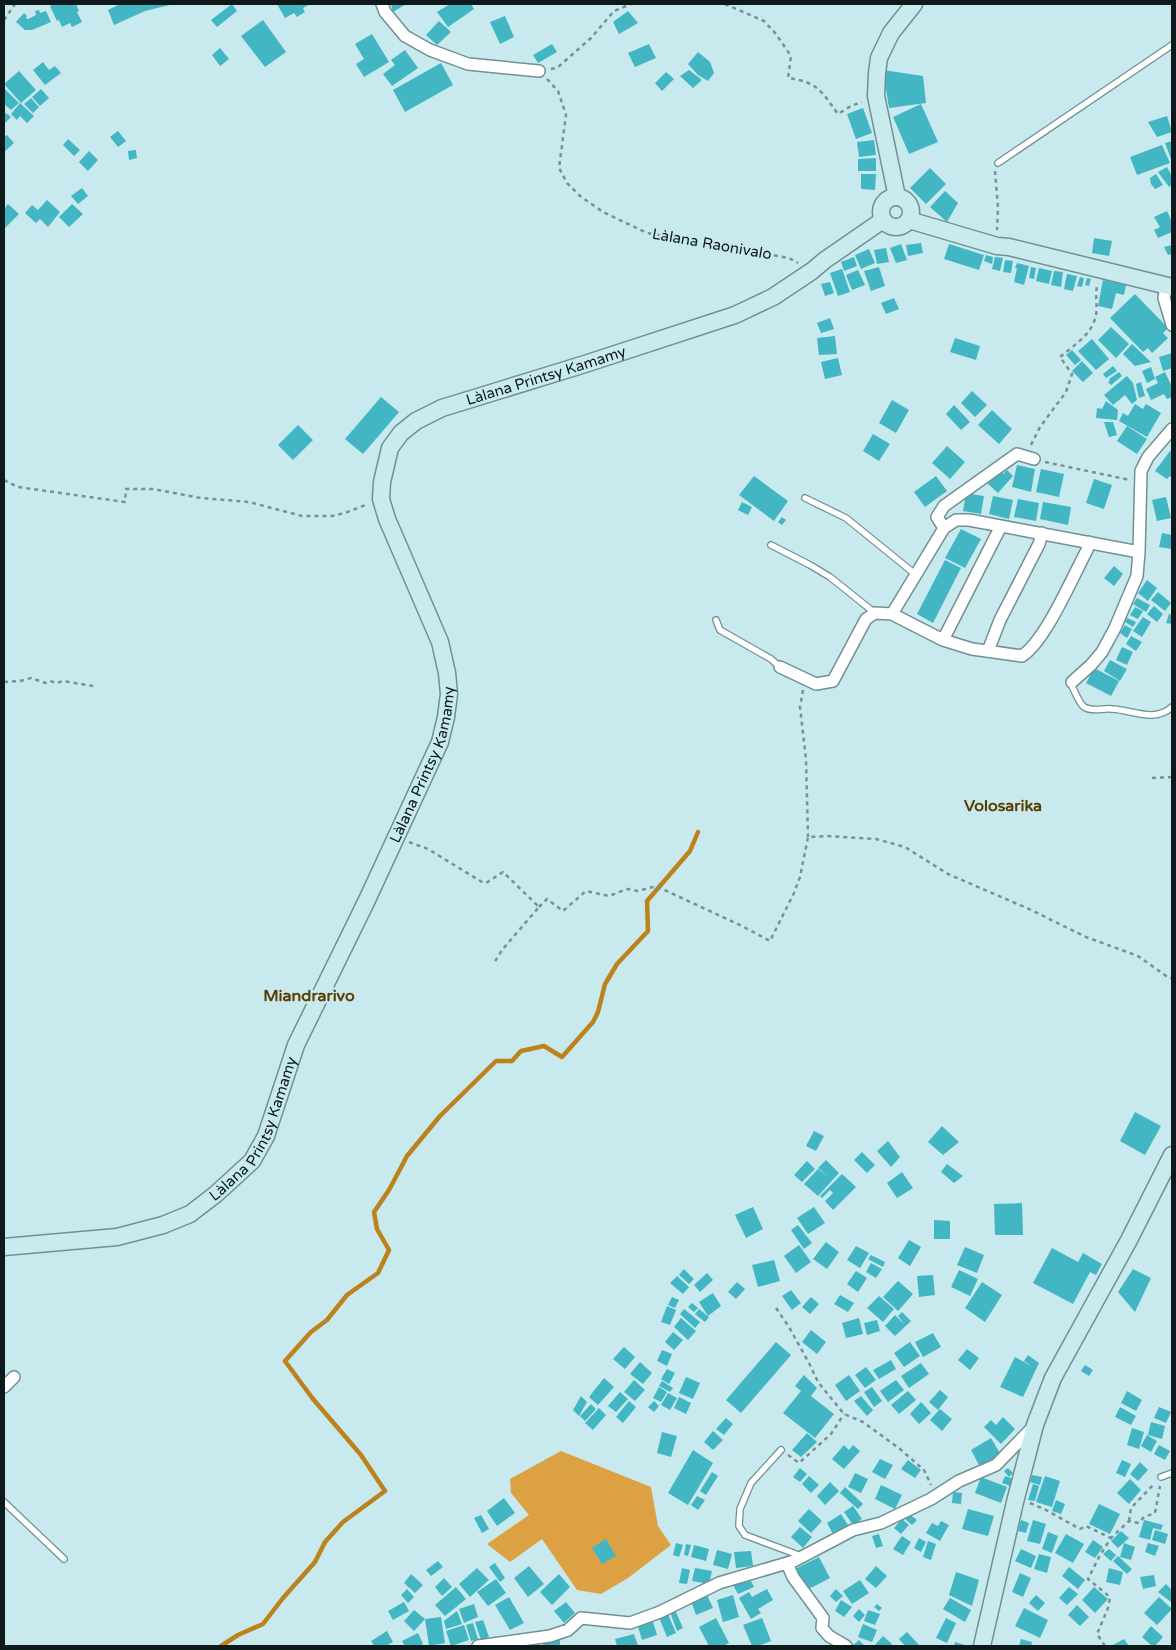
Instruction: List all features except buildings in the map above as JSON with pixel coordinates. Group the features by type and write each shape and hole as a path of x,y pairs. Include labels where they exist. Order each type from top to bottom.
{"street":[{"path":"382,4 385,12 405,36 430,50 468,64 539,71"},
{"path":"896,197 876,96 876,74 879,58 891,33 914,4"},
{"path":"896,197 902,198 910,206 911,213 907,223 898,227 892,226 883,220 881,211 882,206 887,200 896,197"},
{"name":"Làlana Printsy Kamamy","path":"4,1247 117,1237 162,1225 190,1214 216,1194 252,1161 266,1136 296,1044 367,900 440,742 446,717 449,694 447,673 440,642 387,519 382,499 382,482 390,448 401,432 416,421 442,408 585,364 735,314 773,297 883,220"},
{"path":"909,220 997,246 1009,247 1169,286 1164,298 1172,325"},
{"path":"1072,682 1096,659 1115,628 1137,576 1142,471 1148,457 1172,429"},
{"path":"944,528 937,517 944,506 1017,454 1034,459"},
{"path":"892,614 944,528 956,520 969,520 1139,552"},
{"path":"943,640 1001,526"},
{"path":"988,651 1000,620 1039,544 1042,533"},
{"path":"780,666 816,684 833,682 866,619 875,613 892,614 943,640 972,649 1022,656 1031,650 1051,619 1087,550 1089,542"},
{"path":"982,1646 1035,1425 1053,1378 1129,1240 1172,1155"},
{"path":"4,1387 14,1377"},
{"path":"478,1646 550,1636 568,1630 581,1618 630,1623 660,1612 719,1583 787,1563 853,1530 881,1523 996,1465 1035,1425"},
{"path":"787,1563 793,1577 823,1618 822,1628 829,1636 846,1646"}],"lane":[{"path":"998,162 1172,45"},
{"path":"805,498 846,518 915,574"},
{"path":"770,545 830,577 875,613"},
{"path":"716,620 720,630 780,666"},
{"path":"1072,682 1072,686 1084,706 1094,710 1112,709 1145,715 1165,713 1172,708"},
{"path":"781,1450 750,1484 740,1510 739,1526 745,1536 802,1556"},
{"path":"1161,1477 1172,1473"},
{"path":"4,1502 64,1559"}],"path":[{"path":"4,20 15,4"},
{"path":"539,71 557,68 591,38 614,10 631,4"},
{"path":"725,4 764,21 776,34 791,56 788,78 816,85 838,114 851,106 876,96"},
{"name":"Làlana Raonivalo","path":"539,71 558,91 566,115 559,168 567,183 580,196 603,212 646,233 789,258 812,271"},
{"path":"997,246 998,208 994,174 998,162"},
{"path":"1029,448 1040,427 1066,392 1072,374 1060,357 1088,334 1096,315 1096,290"},
{"path":"1034,459 1055,466 1140,483"},
{"path":"4,480 18,487 125,502 126,489 153,489 201,498 249,502 302,516 345,514 382,499"},
{"path":"4,682 31,678 46,683 50,681 57,683 63,681 93,686"},
{"path":"494,963 502,950 547,899 562,911 586,891 609,896 627,889 638,891 656,886 770,941 800,877 808,837 806,759 800,707 805,679"},
{"path":"1152,778 1172,777"},
{"path":"808,837 828,836 876,839 905,846 948,874 1086,937 1138,956 1169,978 1172,978"},
{"path":"396,837 428,849 482,882 486,883 503,872 539,907"},
{"path":"776,1308 789,1327 818,1382 844,1414 863,1422 900,1449 924,1470 936,1496"},
{"path":"781,1450 799,1463 831,1434 844,1414"},
{"path":"1105,1646 1097,1634 1108,1608 1110,1597 1088,1579 1111,1538 1129,1521 1131,1508 1161,1477"},
{"path":"1129,1521 1139,1523 1144,1518 1155,1513 1161,1477"},
{"path":"1015,1502 1030,1503 1080,1529 1086,1526 1111,1538"}],"shaded area":[{"path":"561,1451 651,1487 658,1526 671,1545 628,1578 601,1594 577,1590 542,1539 510,1562 487,1544 529,1515 511,1493 510,1479"}],"waterway":[{"path":"221,1646 238,1635 263,1624 315,1562 325,1542 343,1522 385,1491 361,1455 313,1399 285,1361 311,1332 327,1320 347,1295 378,1273 389,1250 377,1229 374,1212 389,1190 407,1156 440,1116 496,1061 512,1061 521,1051 544,1046 562,1057 593,1022 598,1012 605,984 617,964 648,931 647,901 690,851 698,832"}],"district":[{"name":"Volosarika","path":"1003,806"},
{"name":"Miandrarivo","path":"309,996"}]}
